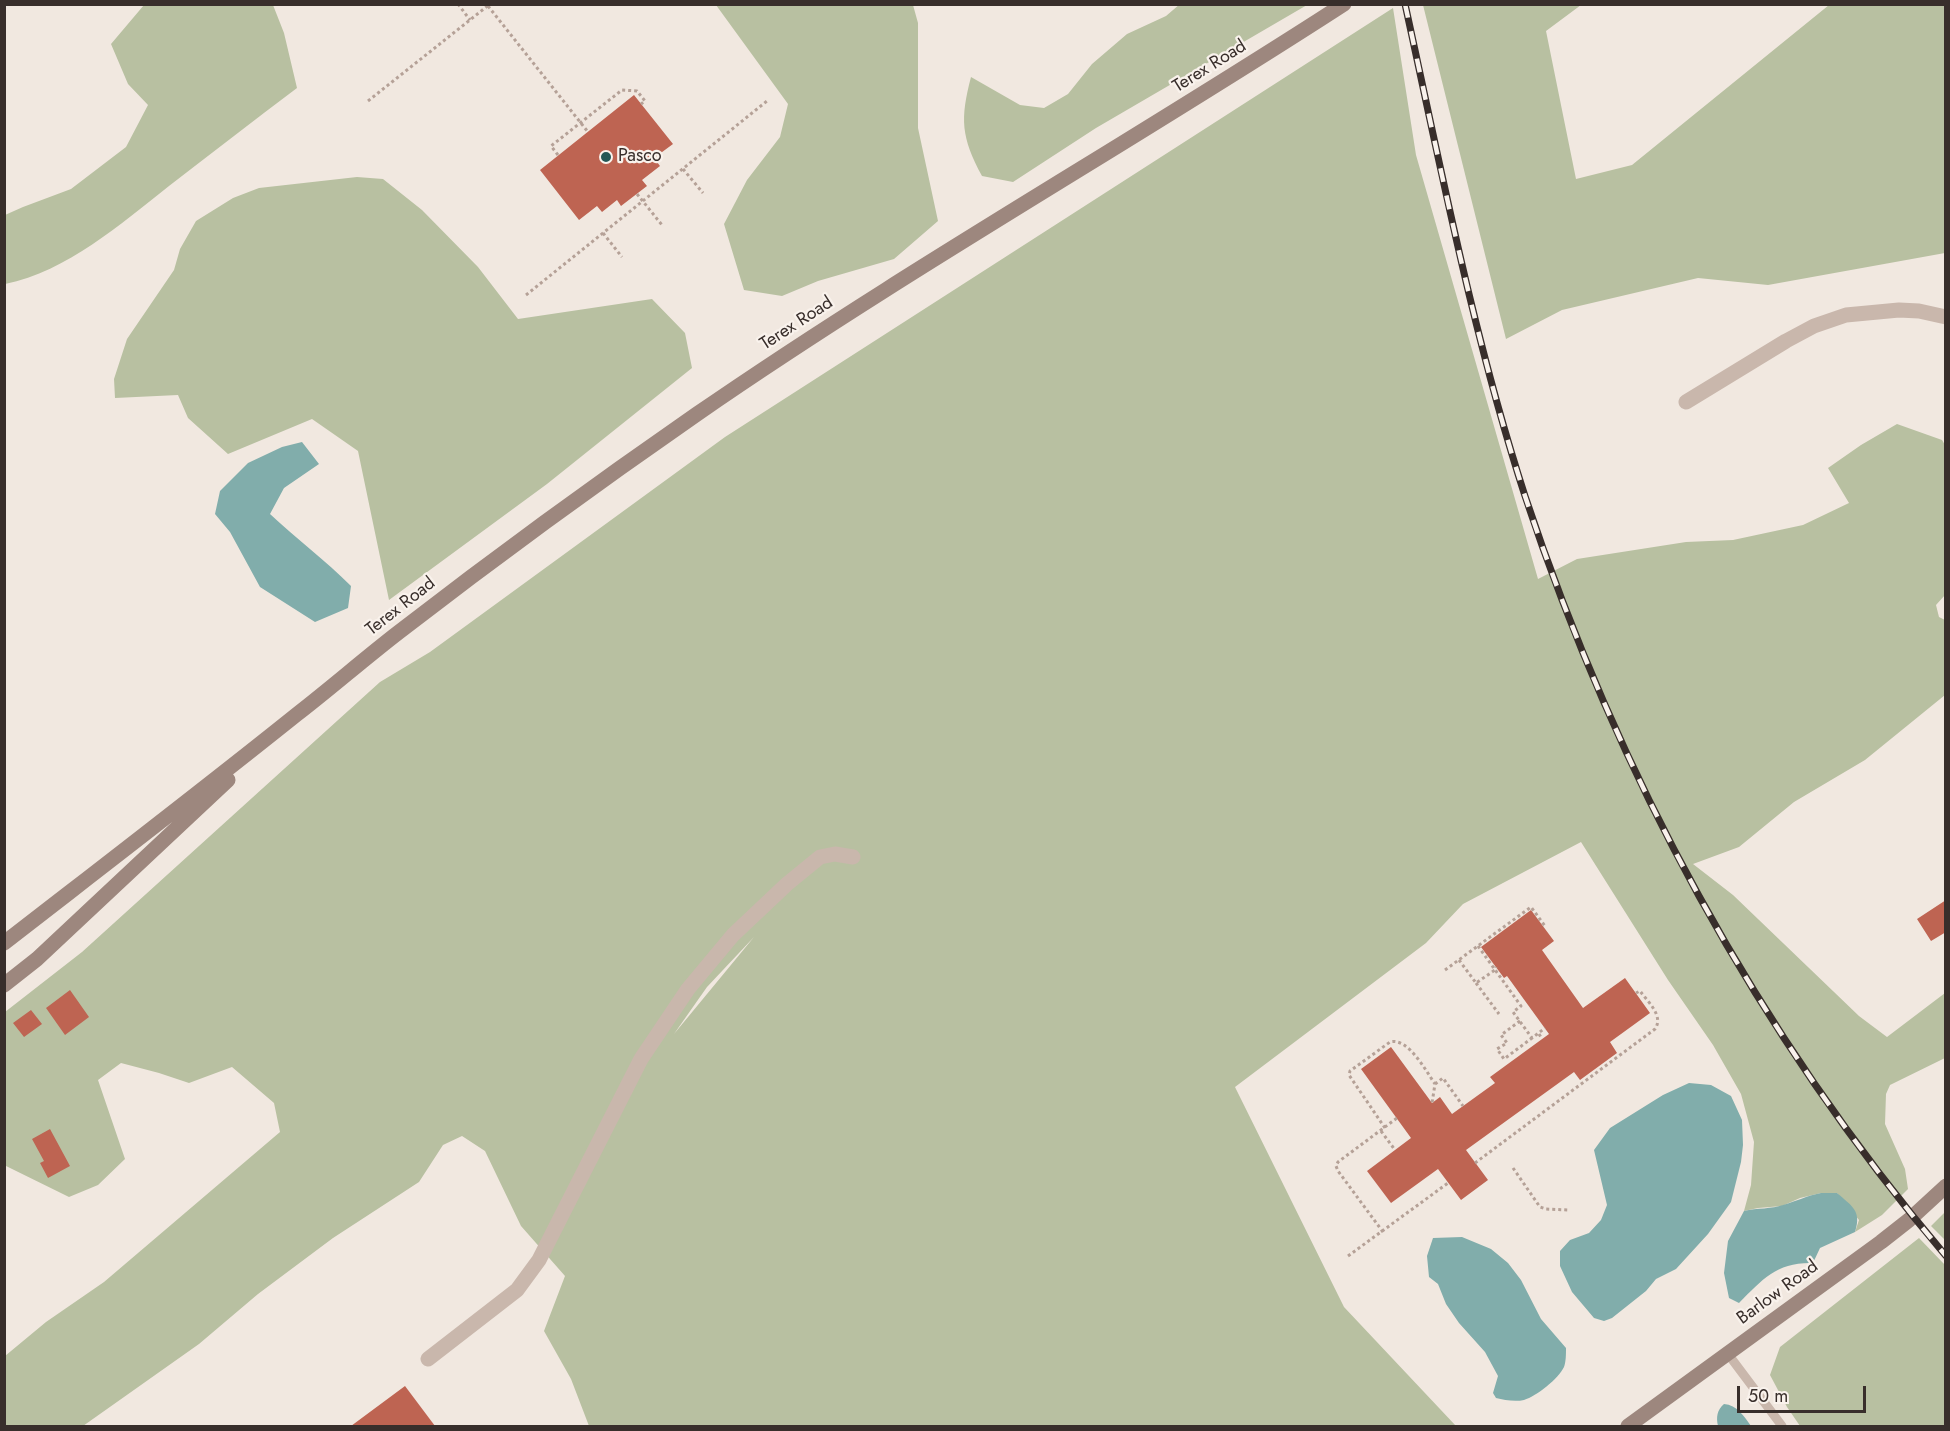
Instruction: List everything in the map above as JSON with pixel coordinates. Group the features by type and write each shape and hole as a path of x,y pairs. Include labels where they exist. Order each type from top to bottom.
{"main road":[{"name":"Terex Road","path":"4,943 298,714 396,634 563,508 771,364 939,256 1149,129 1344,4"},
{"name":"Terex Road","path":"4,986 37,959 298,714"},
{"name":"Barlow Road","path":"1628,1426 1881,1242 1946,1186"}],"street":[{"path":"1686,402 1786,341 1814,326 1846,315 1899,310 1919,311 1946,317"},
{"path":"428,1359 517,1290 539,1260 641,1059 688,989 733,935 787,884 820,857 836,854 854,857"}],"lane":[{"path":"1728,1354 1782,1426"}],"path":[{"path":"458,4 470,20"},
{"path":"368,101 489,5 588,132"},
{"path":"558,155 551,146 622,90 638,91 645,101 641,104"},
{"path":"526,295 767,101"},
{"path":"683,169 702,194"},
{"path":"637,194 662,225"},
{"path":"603,233 622,257"},
{"path":"1445,970 1531,907 1545,926 1542,926"},
{"path":"1478,946 1521,1006 1513,1012 1532,1038"},
{"path":"1459,960 1499,1014"},
{"path":"1476,983 1495,968"},
{"path":"1475,1162 1655,1029 1659,1018 1640,991 1636,993"},
{"path":"1520,1021 1501,1035 1507,1043 1497,1049 1504,1059 1545,1028"},
{"path":"1539,1034 1542,1039"},
{"path":"1385,1128 1352,1081 1350,1071 1396,1040 1409,1048 1435,1084"},
{"path":"1432,1103 1435,1084 1443,1078 1463,1106"},
{"path":"1383,1232 1336,1166 1338,1162 1397,1118"},
{"path":"1381,1131 1395,1150"},
{"path":"1513,1168 1540,1207 1569,1210"},
{"path":"1348,1256 1448,1183"}],"green space":[{"path":"1180,4 1307,5 1096,128 1013,182 982,176 970,150 964,128 965,105 971,77 1020,105 1044,108 1068,94 1092,64 1127,34 1166,16"},
{"path":"144,5 273,5 284,33 297,88 92,245 50,269 5,284 5,215 71,189 126,147 148,105 128,84 111,44"},
{"path":"716,5 913,5 918,23 918,128 938,221 894,259 818,281 782,296 744,290 724,224 747,180 780,137 788,104"},
{"path":"1423,5 1581,5 1546,31 1576,179 1632,165 1829,5 1945,5 1945,253 1768,285 1698,278 1562,310 1506,339"},
{"path":"1393,8 1416,155 1538,579 1577,559 1686,542 1733,540 1803,525 1849,503 1828,468 1897,424 1942,440 1945,445 1945,595 1936,605 1939,617 1945,620 1945,695 1865,760 1794,802 1739,847 1693,864 1733,895 1859,1016 1887,1037 1945,993 1945,1058 1890,1085 1886,1094 1885,1124 1905,1169 1908,1189 1882,1215 1855,1232 1859,1220 1837,1193 1821,1193 1800,1198 1782,1206 1744,1211 1751,1185 1754,1142 1741,1094 1713,1045 1668,980 1581,842 1463,904 1426,943 1235,1087 1344,1307 1456,1426 589,1426 571,1379 544,1331 565,1276 521,1226 485,1151 462,1136 443,1145 419,1182 333,1238 258,1294 199,1344 83,1426 5,1426 5,1356 46,1322 104,1282 280,1132 274,1103 232,1067 189,1083 121,1063 98,1080 125,1159 98,1185 69,1197 5,1167 5,1012 82,952 380,682 430,652 725,437","holes":["754,937 674,1034 707,987"]},
{"path":"357,177 383,179 422,210 478,267 518,319 652,299 685,333 692,368 547,484 389,600 358,451 312,419 228,454 188,418 178,395 115,398 114,379 127,339 174,270 180,249 196,221 233,198 259,188"},
{"path":"1945,1212 1945,1240 1931,1226"},
{"path":"1919,1238 1945,1265 1945,1426 1800,1426 1770,1375 1780,1347"}],"water":[{"path":"302,442 319,464 284,488 270,514 351,586 348,608 315,622 260,587 230,532 215,514 220,491 248,463 282,447"},
{"path":"1689,1083 1711,1085 1731,1096 1742,1120 1741,1162 1731,1202 1708,1234 1676,1269 1656,1279 1646,1291 1612,1318 1604,1321 1594,1318 1572,1292 1560,1266 1560,1251 1570,1240 1589,1233 1601,1220 1607,1205 1594,1150 1610,1128 1663,1095"},
{"path":"1821,1193 1837,1193 1851,1206 1857,1219 1855,1232 1820,1248 1813,1263 1800,1263 1780,1269 1763,1280 1739,1303 1729,1298 1724,1273 1728,1241 1744,1211 1779,1206"},
{"path":"1462,1237 1491,1249 1508,1263 1521,1280 1541,1319 1566,1348 1564,1367 1557,1377 1535,1395 1524,1400 1496,1398 1493,1393 1498,1376 1485,1352 1459,1323 1446,1304 1438,1284 1429,1277 1427,1256 1433,1238"},
{"path":"1724,1404 1736,1409 1751,1426 1718,1426 1718,1414"}],"building":[{"name":"Pasco","path":"634,95 673,144 654,158 660,166 642,180 647,186 621,206 617,200 602,212 597,206 579,220 540,170"},
{"path":"1946,900 1946,932 1931,941 1917,919"},
{"path":"1531,910 1554,941 1542,950 1583,1008 1625,978 1650,1013 1610,1042 1617,1053 1580,1080 1574,1072 1466,1150 1488,1180 1461,1200 1438,1169 1391,1203 1367,1171 1411,1138 1361,1069 1391,1047 1432,1103 1440,1097 1452,1114 1495,1083 1490,1077 1549,1034 1507,976 1504,978 1481,947"},
{"path":"70,990 89,1017 65,1035 46,1008"},
{"path":"31,1010 42,1024 24,1037 13,1023"},
{"path":"50,1129 70,1166 48,1178 40,1163 44,1161 32,1139"},
{"path":"405,1386 435,1426 351,1426"}],"railway":[{"path":"1405,4 1459,252 1506,436 1562,599 1603,700 1649,799 1699,896 1754,991 1813,1082 1877,1171 1946,1256"}],"place":[{"name":"Pasco","path":"606,157"}]}
